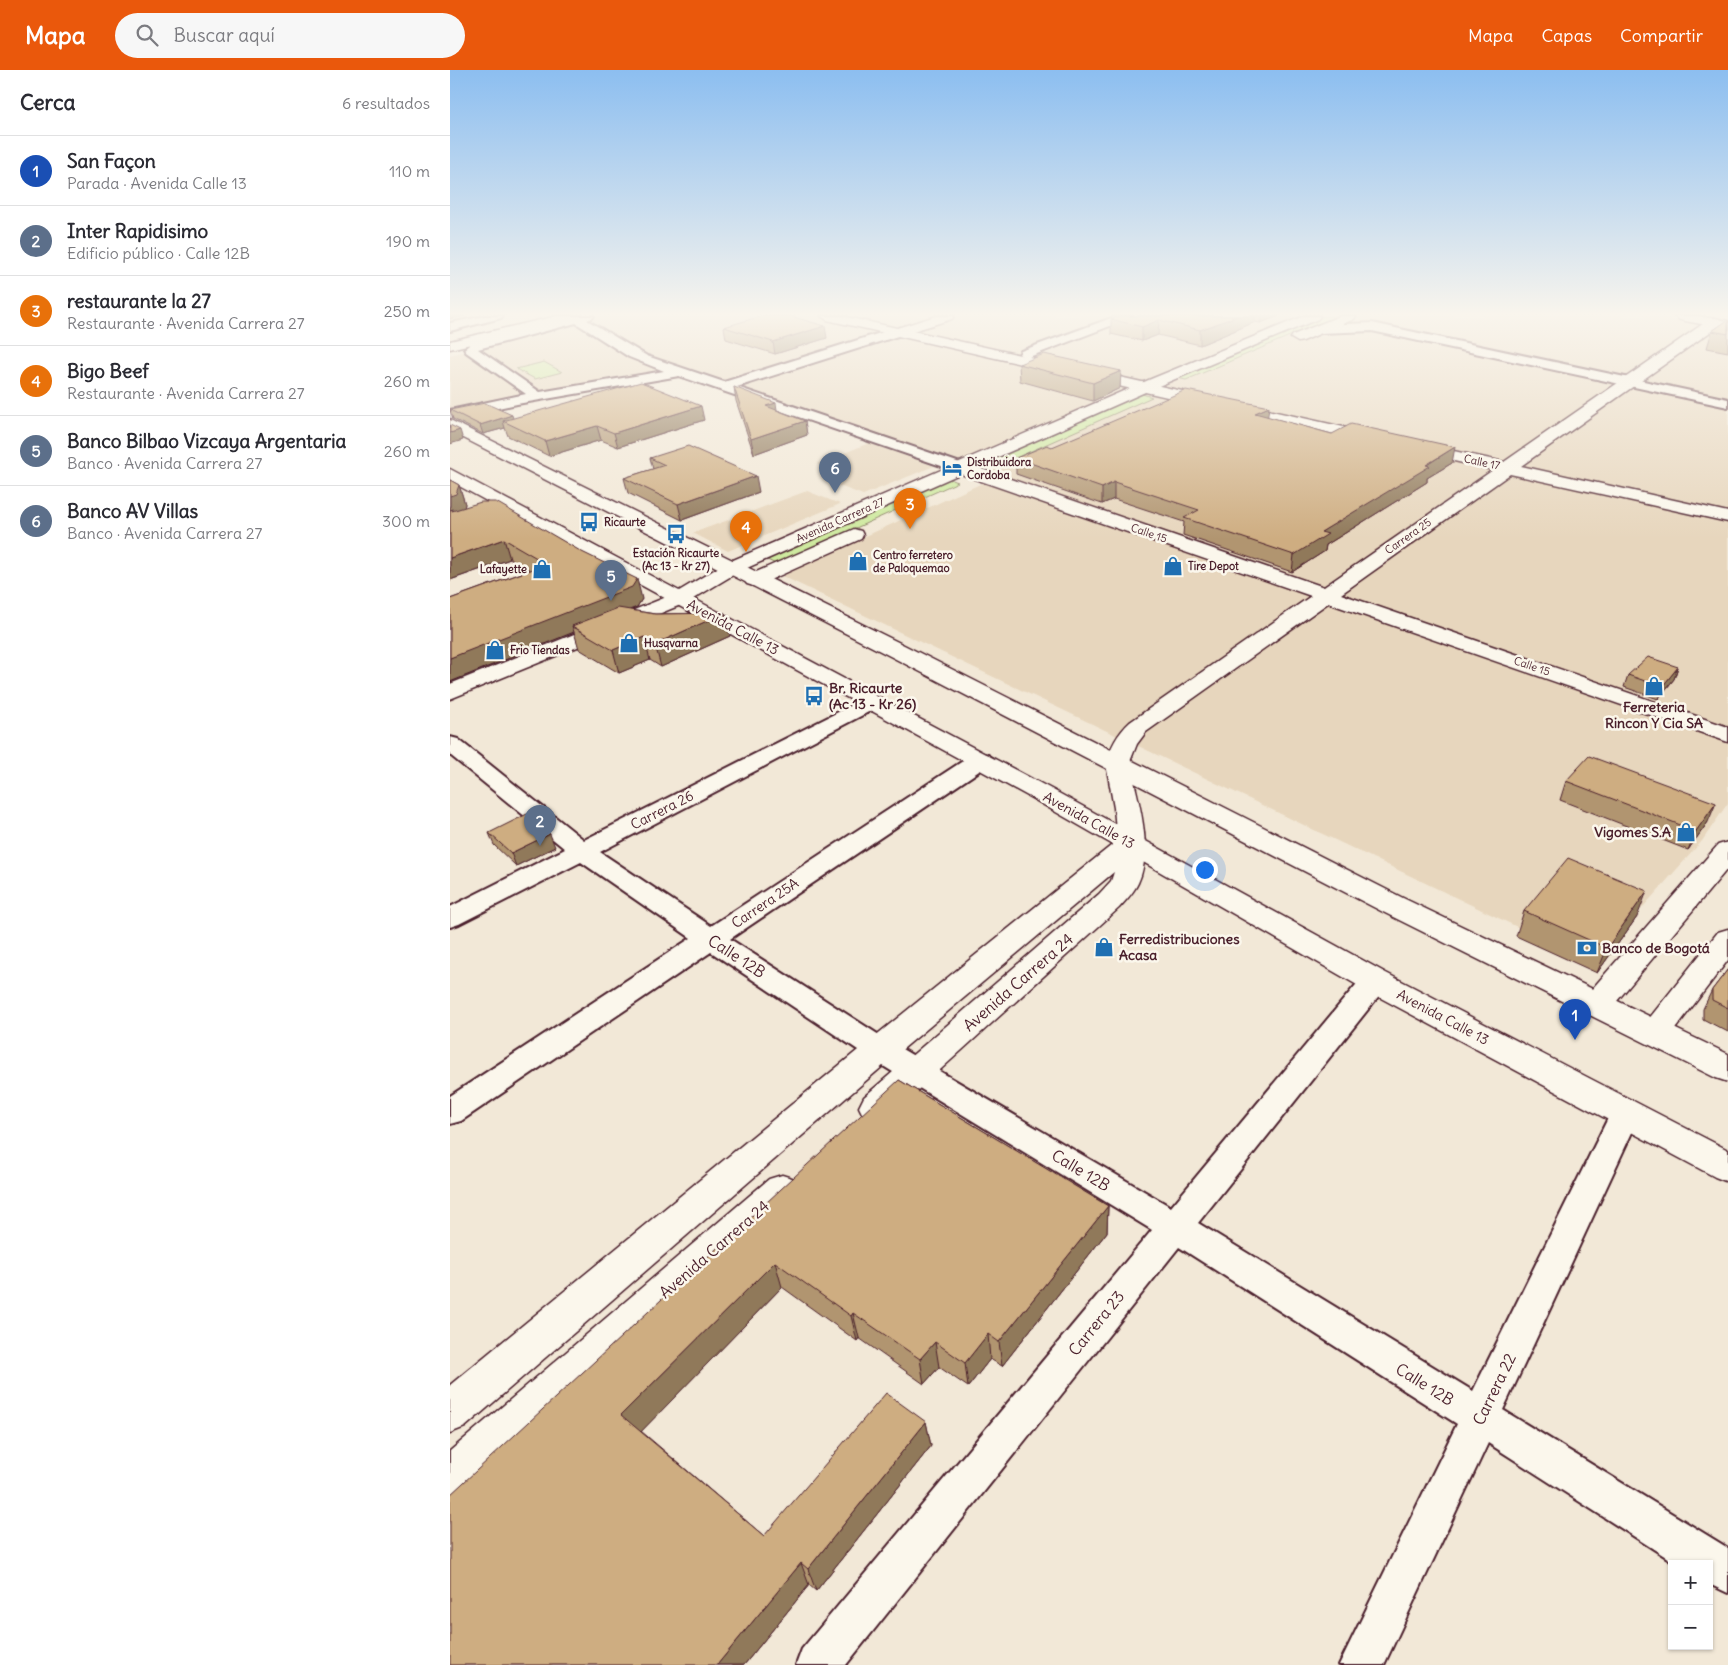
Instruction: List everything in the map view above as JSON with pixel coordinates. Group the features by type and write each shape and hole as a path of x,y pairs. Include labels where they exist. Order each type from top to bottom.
{"main road":[{"name":"Avenida Carrera 27","path":"450,692 680,598 732,568 962,477 1137,390"},
{"path":"1145,404 1177,390"},
{"path":"1186,390 1388,437"},
{"name":"Carrera 25","path":"1118,764 1123,746 1129,735 1138,727 1617,390"},
{"path":"450,425 1393,905 1728,1069"},
{"name":"Calle 17","path":"1407,442 1728,509"},
{"name":"Calle 17","path":"1511,464 1728,517"},
{"name":"Avenida Carrera 27","path":"962,477 984,476 1004,467"},
{"name":"Avenida Calle 13","path":"450,474 680,598 865,706 980,760 1132,843 1374,981 1728,1167"},
{"name":"Calle 15","path":"984,476 1728,735"},
{"name":"Avenida Carrera 27","path":"754,580 874,526"},
{"name":"Avenida Carrera 24","path":"852,1128 1110,901 1124,882 1129,866 1132,843 1118,764"},
{"path":"450,1412 880,1050 1132,843"},
{"path":"1596,1005 1728,851"},
{"path":"1655,1033 1728,939"},
{"name":"Avenida Carrera 24","path":"450,1480 809,1166"},
{"path":"705,1198 738,1227"}],"street":[{"path":"529,390 537,396"},
{"path":"450,414 570,390"},
{"path":"731,390 962,477"},
{"path":"1669,390 1728,403"},
{"path":"488,511 507,505"},
{"name":"Carrera 26","path":"450,918 865,706"},
{"name":"Calle 12B","path":"450,744 582,851 711,939 880,1050 1175,1226 1728,1572"},
{"name":"Carrera 25A","path":"450,1112 980,760"},
{"name":"Carrera 23","path":"818,1665 1374,981"},
{"name":"Carrera 22","path":"1361,1665 1626,1113"}],"shaded area":[{"path":"450,390 553,390 537,393 450,410"},
{"path":"744,390 1728,390 1728,803 1702,841 1593,963 780,575 1000,475"},
{"path":"869,443 934,466 863,495 829,482 844,476 817,464"},
{"path":"807,491 840,504 728,551 693,533"}],"green space":[{"path":"1142,394 1152,397 993,468 983,464"},
{"path":"947,478 958,482 776,564 765,559"}],"building":[{"path":"611,390 662,390 701,406 614,433 597,426 545,441 503,421"},
{"path":"735,390 743,390 776,403 766,406 805,421 751,439"},
{"path":"1188,390 1269,407 1255,413 1332,434 1351,424 1455,447 1426,465 1430,466 1321,532 1328,534 1294,555 1184,518 1199,510 1114,482 1102,488 1016,458 1047,445 1052,447"},
{"path":"485,403 512,415 480,425 450,410"},
{"path":"450,425 460,430 450,433"},
{"path":"688,446 756,476 678,504 624,478 665,465 650,458"},
{"path":"450,480 459,485 456,494 450,496"},
{"path":"481,502 496,502 582,552 637,579 632,587 450,658 450,599 547,564 504,539 450,558 450,510"},
{"path":"618,608 655,614 725,613 655,644 644,637 613,650 572,626"},
{"path":"1648,657 1678,667 1662,687 1628,675"},
{"path":"1589,756 1716,803 1696,831 1566,781"},
{"path":"527,814 550,834 511,853 489,833"},
{"path":"1568,858 1647,891 1607,948 1524,911"},
{"path":"1728,969 1728,1008 1712,1000 1712,990"},
{"path":"899,1080 1108,1206 999,1342 988,1334 965,1363 935,1342 920,1359 853,1313 851,1316 775,1262 621,1415 764,1536 886,1393 926,1422 808,1569 801,1563 717,1665 450,1665 450,1495"}],"place":[{"name":"Distribuidora Cordoba","path":"952,468"},
{"name":"Banco AV Villas","path":"835,493"},
{"name":"Ricaurte","path":"589,522"},
{"name":"restaurante la 27","path":"910,529"},
{"name":"Estación Ricaurte (Ac 13 - Kr 27)","path":"676,534"},
{"name":"Bigo Beef","path":"746,552"},
{"name":"Centro ferretero de Paloquemao","path":"858,561"},
{"name":"Tire Depot","path":"1173,566"},
{"name":"Lafayette","path":"542,569"},
{"name":"Banco Bilbao Vizcaya Argentaria","path":"611,601"},
{"name":"Husqvarna","path":"629,643"},
{"name":"Frio Tiendas","path":"495,650"},
{"name":"Ferreteria Rincon Y Cia SA","path":"1654,686"},
{"name":"Br. Ricaurte (Ac 13 - Kr 26)","path":"814,696"},
{"name":"Vigomes S.A","path":"1686,832"},
{"name":"Inter Rapidisimo","path":"540,846"},
{"name":"Ferredistribuciones Acasa","path":"1104,947"},
{"name":"Banco de Bogotá","path":"1587,948"},
{"name":"San Façon","path":"1575,1040"}]}
